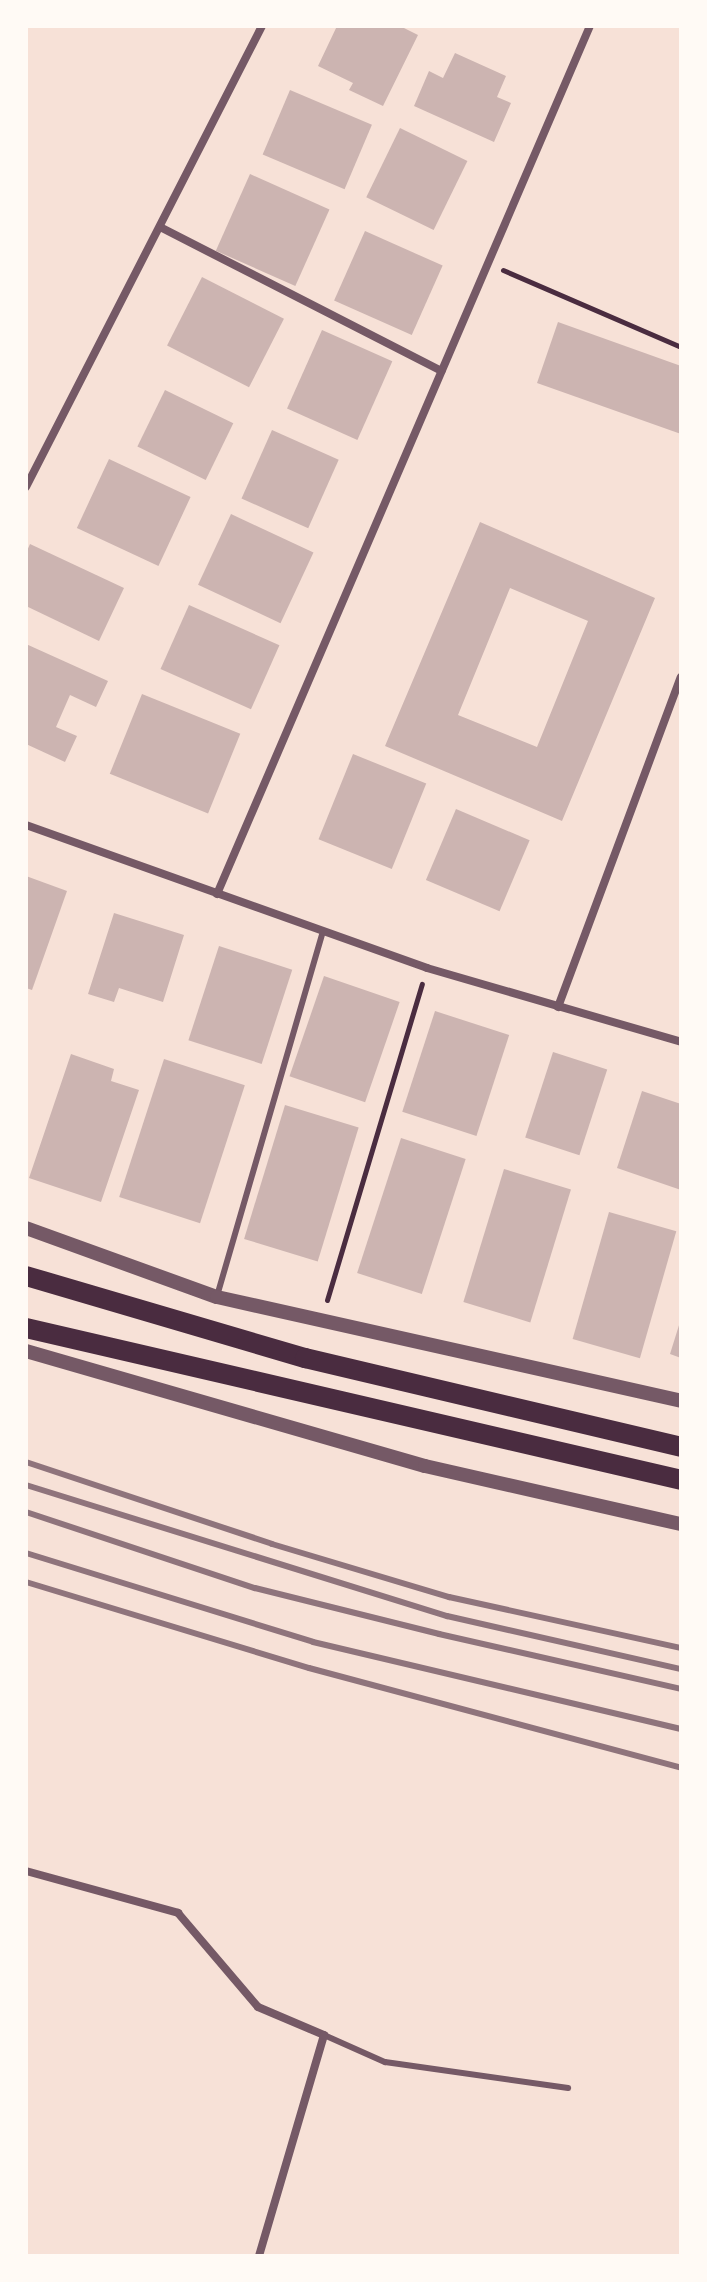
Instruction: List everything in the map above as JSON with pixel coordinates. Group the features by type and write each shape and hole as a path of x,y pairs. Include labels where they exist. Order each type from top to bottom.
{"main road":[{"path":"26,1276 305,1358 681,1447"},
{"path":"26,1328 681,1480"}],"street":[{"path":"26,487 162,228 262,26"},
{"path":"217,894 590,26"},
{"path":"162,228 441,371"},
{"path":"558,1007 681,677"},
{"path":"26,825 427,968 681,1042"},
{"path":"26,1228 217,1297 681,1401"},
{"path":"26,1351 425,1466 681,1524"},
{"path":"26,1871 178,1913 258,2007 324,2035 259,2256"}],"lane":[{"path":"217,1297 323,931"},
{"path":"324,2035 385,2062 568,2088"}],"path":[{"path":"487,263 681,347"},
{"path":"321,1321 427,968"}],"building":[{"path":"337,26 400,26 418,35 383,106 349,90 353,83 318,66"},
{"path":"455,53 506,76 497,97 511,103 494,142 414,106 429,71 443,78"},
{"path":"290,90 372,125 345,189 263,154"},
{"path":"400,128 467,161 434,230 366,197"},
{"path":"250,174 329,209 295,286 216,251"},
{"path":"365,231 443,266 412,335 334,300"},
{"path":"202,277 284,319 249,387 167,346"},
{"path":"558,322 681,366 681,434 537,383"},
{"path":"322,330 392,361 357,440 287,409"},
{"path":"165,390 233,423 206,480 137,447"},
{"path":"272,430 339,460 308,528 241,499"},
{"path":"109,459 191,497 158,566 77,528"},
{"path":"231,514 313,552 281,623 198,585"},
{"path":"480,522 655,598 562,821 385,746","holes":["510,588 588,621 537,747 458,715"]},
{"path":"30,544 124,588 99,641 26,606 26,553"},
{"path":"189,605 279,645 251,709 161,669"},
{"path":"26,644 108,681 96,707 70,695 56,727 77,736 65,762 26,744"},
{"path":"142,694 240,734 208,813 110,774"},
{"path":"353,754 426,784 392,869 319,839"},
{"path":"456,809 530,840 500,911 426,880"},
{"path":"26,876 67,891 32,990 26,988"},
{"path":"114,913 184,935 163,1002 119,988 114,1002 88,994"},
{"path":"219,946 292,970 262,1064 188,1040"},
{"path":"324,976 400,1002 365,1102 289,1076"},
{"path":"435,1011 509,1035 476,1136 402,1112"},
{"path":"553,1052 607,1070 579,1155 525,1138"},
{"path":"71,1054 114,1069 111,1081 139,1090 101,1202 29,1178"},
{"path":"164,1059 245,1085 200,1223 119,1197"},
{"path":"642,1091 681,1104 681,1190 617,1168"},
{"path":"285,1105 359,1128 318,1261 244,1239"},
{"path":"401,1138 466,1159 422,1294 357,1273"},
{"path":"504,1169 571,1189 530,1322 463,1302"},
{"path":"609,1212 676,1231 640,1358 573,1339"},
{"path":"681,1322 681,1358 670,1354"}],"railway":[{"path":"26,1462 272,1544 449,1597 681,1648"},
{"path":"26,1485 447,1616 681,1669"},
{"path":"26,1512 255,1588 681,1689"},
{"path":"26,1553 313,1642 681,1729"},
{"path":"26,1582 309,1668 681,1768"}]}
